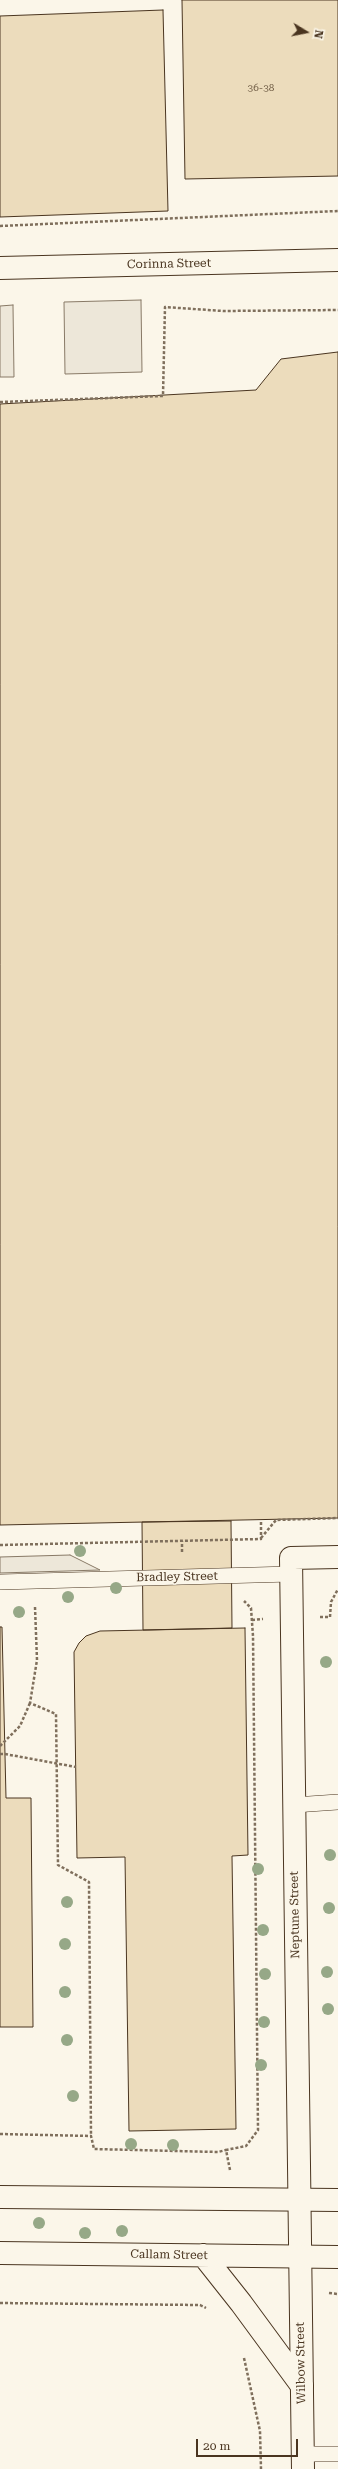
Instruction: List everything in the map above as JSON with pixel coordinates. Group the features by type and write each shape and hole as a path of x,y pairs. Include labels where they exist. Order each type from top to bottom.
{"street":[{"name":"Corinna Street","path":"0,268 338,260"},
{"path":"291,1574 291,1558 338,1557"},
{"name":"Neptune Street","path":"291,1574 299,2256"},
{"path":"0,2197 338,2200"},
{"name":"Callam Street","path":"0,2253 338,2257"},
{"path":"203,2255 241,2303 302,2386"},
{"name":"Wilbow Street","path":"299,2256 303,2462"}],"lane":[{"name":"Bradley Street","path":"0,1582 291,1574"},
{"path":"294,1804 338,1802"},
{"path":"303,2462 338,2454"}],"path":[{"path":"0,226 338,211"},
{"path":"0,402 163,396 165,307 223,310 338,310"},
{"path":"261,1539 276,1520 338,1518"},
{"path":"261,1520 261,1539"},
{"path":"0,1545 261,1539"},
{"path":"320,1617 330,1616 331,1602 338,1589"},
{"path":"243,1600 251,1608 253,1636 258,2130 246,2146"},
{"path":"0,1746 20,1726 30,1703 37,1660 35,1605"},
{"path":"30,1703 56,1714 58,1865 89,1882 91,2136 94,2149 218,2152 226,2150"},
{"path":"0,1754 76,1767"},
{"path":"0,2134 91,2136"},
{"path":"0,2303 200,2305 227,2320 241,2303"},
{"path":"241,2351 260,2431 261,2469"}],"shaded area":[{"path":"141,300 142,372 65,374 64,302"},
{"path":"13,305 14,377 0,377 0,306"},
{"path":"70,1555 100,1570 0,1573 0,1557"}],"building":[{"path":"182,0 338,0 338,176 185,179"},
{"path":"163,10 168,211 0,217 0,16"},
{"path":"338,352 338,1518 0,1525 0,404 256,390 281,359"},
{"path":"231,1521 232,1628 143,1630 142,1522"},
{"path":"0,1627 2,1627 6,1798 31,1798 33,2027 0,2027"},
{"path":"245,1628 248,1855 232,1856 236,2129 129,2131 125,1857 77,1858 74,1652 79,1643 86,1636 100,1631"}]}
